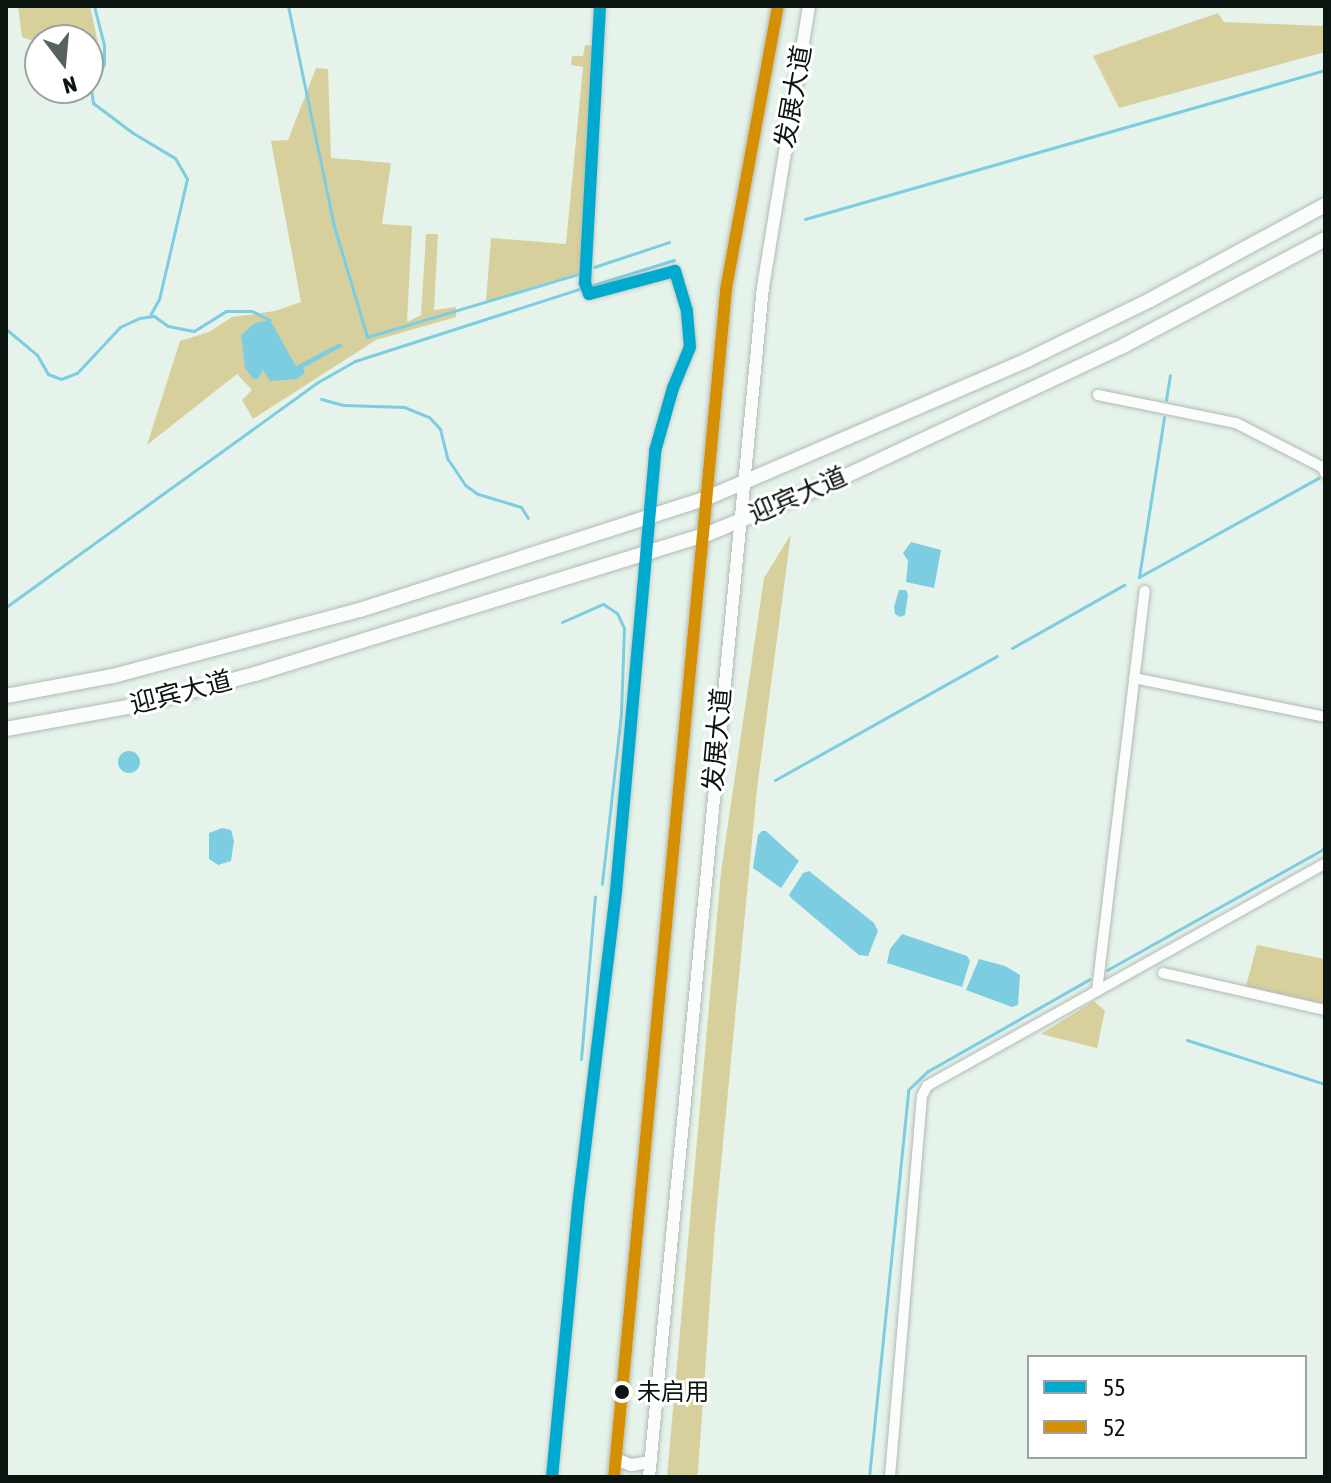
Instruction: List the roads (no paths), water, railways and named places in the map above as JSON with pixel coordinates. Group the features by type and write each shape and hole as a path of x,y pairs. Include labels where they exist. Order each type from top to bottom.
{"highway":[{"name":"迎宾大道","path":"6,696 113,676 345,614 707,498 1027,360 1150,300 1325,205"},
{"name":"迎宾大道","path":"6,729 138,705 240,678 705,535 833,482 1125,345 1325,239"}],"main road":[{"name":"发展大道","path":"614,1477 726,289 778,6"},
{"name":"发展大道","path":"649,1477 742,483 767,255 809,6"},
{"path":"616,1459 631,1465 651,1462"}],"street":[{"path":"552,1477 578,1206 616,891 655,451 673,388 690,347 687,311 675,271 589,294 587,287 600,6 593,6"},
{"path":"1098,395 1236,423 1322,467 1325,473"},
{"path":"1097,991 1145,591"},
{"path":"1134,678 1325,717"},
{"path":"890,1477 922,1096 927,1086 1325,864"},
{"path":"1163,973 1325,1010"}],"water":[{"path":"270,320 296,366 340,343 343,346 303,368 305,373 297,379 270,381 263,370 258,379 253,379 245,368 241,335 255,323"},
{"path":"911,542 941,550 934,588 906,582 908,561 903,553"},
{"path":"899,590 906,590 908,595 905,615 900,617 895,614 894,607"},
{"path":"129,751 137,754 140,762 137,770 129,773 121,770 118,762 121,754"},
{"path":"222,828 231,830 234,841 231,861 218,865 209,859 209,833"},
{"path":"766,831 799,861 781,888 753,868 758,835"},
{"path":"809,871 874,923 878,931 868,956 859,955 791,898 789,895 803,873"},
{"path":"902,934 967,956 970,961 962,987 887,963 890,949"},
{"path":"979,959 1005,966 1020,975 1018,1005 1012,1007 966,990"}],"waterway":[{"path":"94,6 104,45 104,64 91,90 93,103 133,133 175,158 187,179 159,299 150,315"},
{"path":"288,6 334,226 367,337 578,274"},
{"path":"805,219 1325,70"},
{"path":"594,267 669,242"},
{"path":"590,286 674,260"},
{"path":"6,607 318,382 355,361 583,288"},
{"path":"6,329 37,355 48,374 61,379 77,373 120,327 139,318 154,316 168,326 194,331 226,311 252,311 270,320"},
{"path":"1166,400 1170,375"},
{"path":"321,399 344,405 404,407 429,417 440,429 447,458 465,485 478,494 521,507 528,518"},
{"path":"1139,577 1164,417"},
{"path":"1139,577 1318,478"},
{"path":"1012,648 1124,585"},
{"path":"562,622 603,604 617,613 624,628 621,714 602,884"},
{"path":"775,780 997,656"},
{"path":"1107,970 1325,848"},
{"path":"581,1059 595,897"},
{"path":"869,1477 908,1090 928,1071 1090,979"},
{"path":"1187,1040 1325,1084"}],"place":[{"name":"未启用","path":"622,1392"}]}
